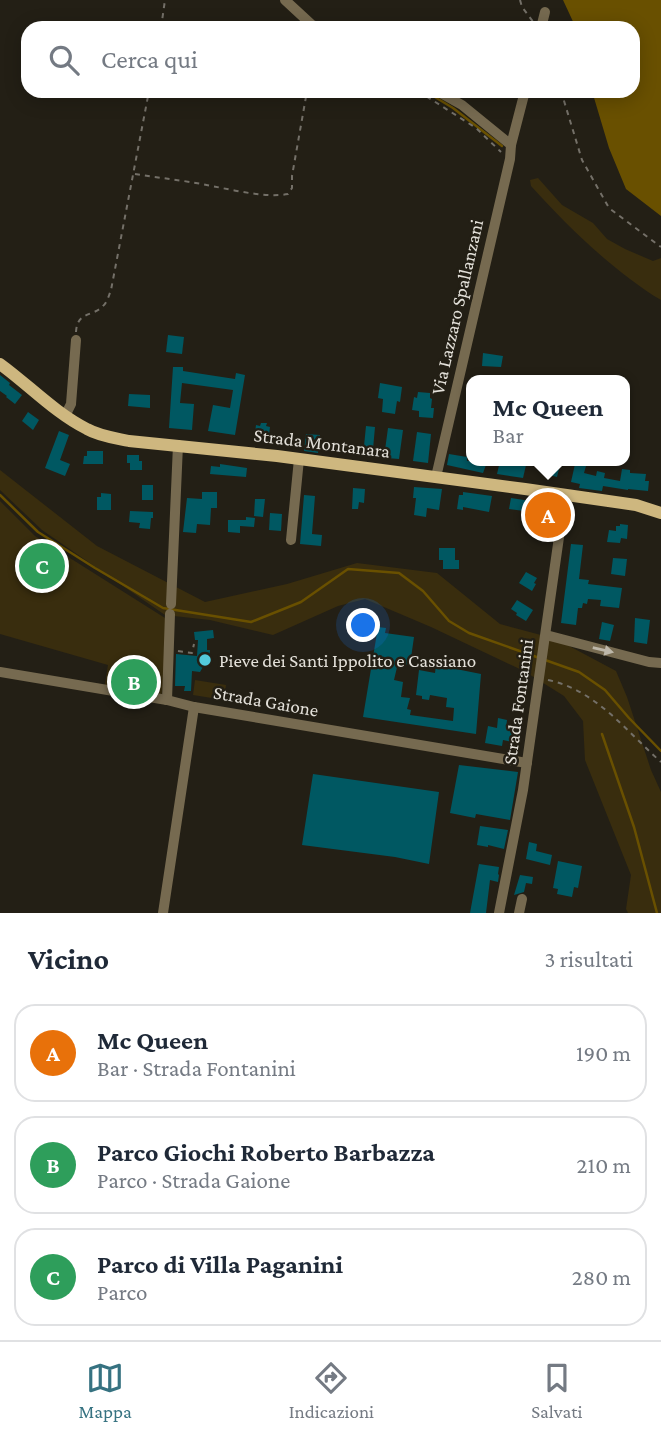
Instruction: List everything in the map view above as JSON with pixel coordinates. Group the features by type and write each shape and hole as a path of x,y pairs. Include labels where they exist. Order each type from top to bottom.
{"main road":[{"name":"Strada Montanara","path":"0,364 65,416 88,430 129,441 436,477 636,505 659,511"}],"street":[{"path":"285,0 308,21"},
{"path":"543,21 545,12"},
{"path":"450,98 511,145"},
{"name":"Via Lazzaro Spallanzani","path":"436,477 523,98"},
{"path":"65,416 71,404 76,340"},
{"path":"167,700 178,445"},
{"path":"290,540 299,459"},
{"name":"Strada Fontanini","path":"502,912 540,681 565,495"},
{"path":"546,635 661,663"},
{"name":"Strada Gaione","path":"0,672 527,763"},
{"path":"163,913 194,707"},
{"path":"519,913 522,899"}],"path":[{"path":"161,21 165,0"},
{"path":"520,0 532,21"},
{"path":"76,340 76,324 83,316 103,307 111,290 148,98"},
{"path":"134,174 235,191 279,196 288,194 292,188 306,98"},
{"path":"429,98 476,128 509,159"},
{"path":"563,98 582,160 609,208 661,247"},
{"path":"168,650 192,653 194,644"},
{"path":"540,681 556,682 598,703 661,762"}],"shaded area":[{"path":"563,0 661,0 661,216 626,189 609,148 594,98 640,98 640,21 573,21"},
{"path":"538,178 562,205 593,223 607,239 653,261 661,258 661,300 617,269 566,223 531,186 530,180"},
{"path":"0,470 97,546 205,602 287,584 357,563 437,573 500,624 556,639 616,671 661,792 661,913 628,913 626,909 631,875 585,760 583,721 564,696 524,671 365,599 338,606 273,635 210,620 165,615 42,530 0,490"},
{"path":"0,501 35,536 165,618 165,674 161,698 104,689 108,665 0,634"},
{"path":"195,680 226,685 224,700 193,695"}],"building":[{"path":"168,335 184,337 182,354 166,352"},
{"path":"483,353 503,356 501,367 482,366"},
{"path":"173,367 235,379 236,373 245,375 235,435 208,431 213,405 230,408 233,390 182,383 180,403 194,404 192,430 169,428"},
{"path":"0,375 22,395 15,404 0,391"},
{"path":"380,383 402,387 395,414 382,412 383,399 378,398"},
{"path":"418,392 430,393 431,408 434,408 433,418 419,417 419,411 412,410 414,397 417,398"},
{"path":"129,394 150,395 150,408 128,406"},
{"path":"28,412 39,420 33,430 22,421"},
{"path":"261,423 267,423 266,426 270,427 268,443 254,441 256,425 260,426"},
{"path":"366,426 375,427 373,449 385,450 388,428 403,430 399,459 363,456"},
{"path":"59,431 69,435 60,460 70,464 65,476 45,468"},
{"path":"417,432 431,434 428,463 413,461"},
{"path":"306,434 320,435 318,453 304,451"},
{"path":"87,451 103,451 103,464 83,464"},
{"path":"449,454 466,457 466,466 486,466 483,473 447,465"},
{"path":"127,455 139,455 142,470 130,470"},
{"path":"220,464 247,468 246,477 210,474 211,466 220,467"},
{"path":"499,466 526,466 523,478 497,474"},
{"path":"546,466 560,466 557,477 545,474"},
{"path":"575,466 586,466 584,473 596,476 597,471 605,473 604,478 620,481 622,469 630,470 630,473 646,474 645,481 649,481 648,491 603,486 602,491 579,488 580,484 571,482"},
{"path":"142,485 153,485 153,500 142,500"},
{"path":"414,487 442,489 439,510 427,508 426,517 414,515"},
{"path":"353,488 365,489 364,503 359,502 358,509 352,509"},
{"path":"202,492 217,492 217,508 211,508 210,525 197,524 196,533 183,532 187,498 202,499"},
{"path":"463,492 492,496 489,512 463,507 463,510 457,509 459,495 463,495"},
{"path":"101,493 111,494 111,510 97,510 97,497 101,497"},
{"path":"304,495 315,496 312,534 322,535 321,546 300,544"},
{"path":"511,498 550,504 550,507 554,508 552,518 539,515 540,510 525,507 524,511 509,509"},
{"path":"255,499 265,499 263,517 254,516"},
{"path":"130,511 153,512 150,529 139,528 140,523 129,522"},
{"path":"270,513 282,514 281,531 269,530"},
{"path":"246,517 255,518 254,527 240,526 240,533 228,532 228,520 246,520"},
{"path":"628,525 627,539 621,538 620,543 607,542 609,530 616,531 616,526"},
{"path":"571,544 583,545 579,579 589,580 588,584 622,588 619,608 600,606 601,600 588,599 587,604 583,603 582,608 578,608 576,625 561,623"},
{"path":"439,548 455,548 455,560 459,560 459,569 443,569 443,560 439,560"},
{"path":"613,558 627,559 625,576 611,574"},
{"path":"526,572 537,578 532,591 519,583"},
{"path":"517,600 533,610 526,621 511,609"},
{"path":"635,618 650,620 647,644 634,642"},
{"path":"602,622 614,625 610,641 599,639"},
{"path":"378,627 386,628 385,633 414,637 410,665 398,663 394,680 403,682 401,697 410,698 407,709 411,710 410,715 453,721 454,708 446,707 447,698 430,695 429,700 416,695 419,670 435,673 436,665 481,674 476,734 363,717"},
{"path":"213,630 214,638 207,639 207,650 210,650 209,666 204,665 200,672 192,671 191,691 184,691 185,686 175,686 176,654 197,656 198,640 195,640 194,632"},
{"path":"498,718 507,720 506,728 515,730 514,734 519,735 517,743 503,740 502,746 485,743 488,726 497,728"},
{"path":"459,765 518,772 510,820 450,813"},
{"path":"313,774 439,792 429,864 302,845"},
{"path":"480,826 508,830 504,849 477,845"},
{"path":"529,842 537,844 536,851 552,855 550,865 526,859"},
{"path":"558,861 582,866 578,888 574,887 572,897 557,894 558,889 553,888"},
{"path":"479,864 499,867 498,882 490,880 486,913 470,913"},
{"path":"520,875 533,877 532,884 526,883 524,892 514,895"}],"waterway":[{"path":"437,98 502,146"},
{"path":"0,495 38,532 163,608 251,622 301,602 348,569 399,573 423,591 449,621 469,633 579,672 605,690 661,751"},
{"path":"602,734 634,827 657,913"}],"place":[{"name":"Mc Queen","path":"548,515"},
{"name":"Parco di Villa Paganini","path":"42,566"},
{"name":"Pieve dei Santi Ippolito e Cassiano","path":"205,660"},
{"name":"Parco Giochi Roberto Barbazza","path":"134,682"}]}
